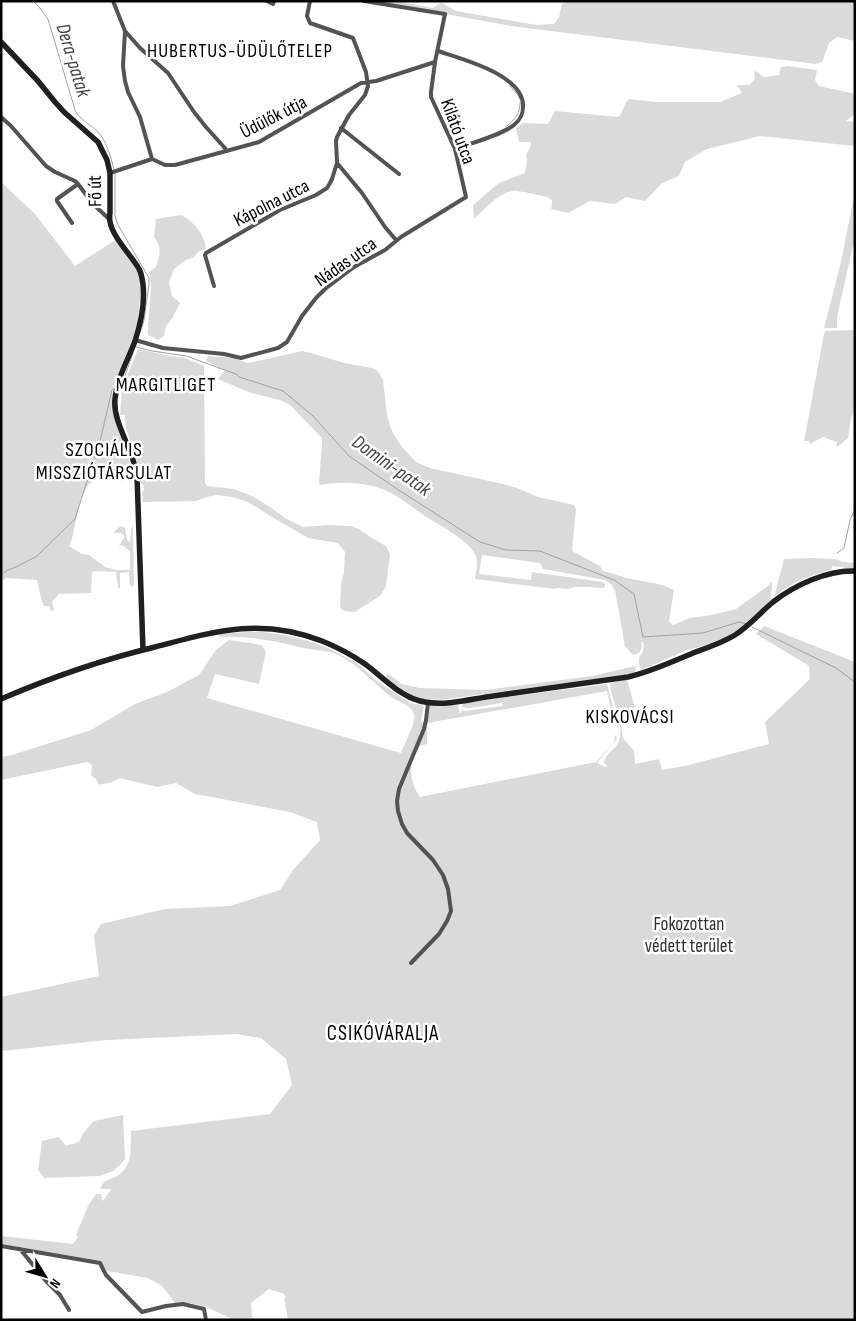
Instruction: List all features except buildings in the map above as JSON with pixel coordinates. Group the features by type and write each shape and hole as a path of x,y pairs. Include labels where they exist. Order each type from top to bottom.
{"main road":[{"name":"Fő út","path":"1,42 38,80 64,112 96,139 101,147 111,172 110,214 108,219 124,249 141,273 143,283 141,316 135,341 122,372 115,400 118,419 133,458 137,476 143,650"},
{"path":"1,699 63,674 143,650 220,630 254,628 307,636 338,648 360,660 408,696 428,703 469,700 628,677 725,641 744,629 772,603 796,587 820,577 855,571"}],"street":[{"path":"113,1 125,31 140,48 168,73 194,112 227,152"},
{"path":"268,1 274,3"},
{"path":"310,1 308,16 310,24 353,38 368,82"},
{"name":"Kilátó utca","path":"364,1 446,14 435,62 431,96 455,149 466,198"},
{"path":"111,172 152,159 140,116 124,82 125,31"},
{"path":"438,51 477,64 502,77 514,85 521,95 523,102 523,110 515,124 502,132 455,149"},
{"name":"Üdülők útja","path":"152,159 165,165 175,165 259,142 361,83 435,62"},
{"name":"Kápolna utca","path":"214,286 206,253 280,210 307,200 322,191 332,179 337,163 336,141 341,128 365,95 368,82"},
{"path":"1,117 46,166 75,180 93,204 108,219"},
{"path":"341,128 399,174"},
{"path":"337,163 362,193 396,240"},
{"path":"72,223 57,201 78,184"},
{"name":"Nádas utca","path":"135,341 163,348 241,358 278,348 286,342 302,316 325,289 354,267 385,250 396,240 466,198"},
{"path":"411,963 439,934 448,921 450,911 448,889 443,875 433,860 407,833 401,821 398,808 398,792 424,730 428,703"},
{"path":"1,1246 100,1263 106,1275 142,1312 183,1304 204,1309 206,1320"},
{"path":"20,1249 60,1295 69,1310"}],"green space":[{"path":"375,1 396,1 433,8 440,3 456,11 536,25 554,24 559,17 562,4 567,1 855,1 855,41 837,37 829,43 822,62 816,64 511,26"},
{"path":"788,66 817,70 815,80 819,86 855,94 855,114 846,121 855,122 855,146 760,136 707,149 685,162 679,176 662,183 645,201 626,197 615,204 590,201 568,213 551,209 552,200 547,197 516,191 505,194 493,201 474,219 473,205 499,183 525,173 526,155 531,142 519,142 516,128 523,123 548,124 555,111 618,117 629,99 657,102 720,102 742,93 737,85 749,85 755,79 754,70 764,77 779,75 781,67"},
{"path":"1,182 35,214 75,266 117,239 141,279 137,327 112,390 114,410 134,476 123,482 111,477 97,479 89,484 83,493 69,546 82,554 89,555 105,567 117,570 130,570 130,551 122,545 119,546 124,536 121,533 113,533 120,526 125,528 127,540 130,542 133,526 134,585 132,587 130,585 129,572 120,573 120,588 118,588 116,572 94,571 92,572 91,593 59,594 52,602 54,610 51,611 49,606 44,606 37,580 6,578 1,581"},
{"path":"855,192 855,246 853,246 837,317 837,328 824,328 840,266"},
{"path":"181,215 191,221 198,229 206,249 199,251 193,258 186,260 174,269 169,282 172,296 180,303 166,326 164,336 158,340 148,335 151,288 149,272 156,267 159,255 157,240 154,237 156,219"},
{"path":"855,330 855,406 848,438 836,448 837,442 823,437 810,444 809,441 804,441 825,331"},
{"path":"138,349 185,358 204,366 205,483 207,486 234,489 252,496 285,518 303,527 328,525 351,526 359,529 386,546 390,554 386,586 381,595 355,612 342,610 340,605 341,584 345,552 338,543 308,538 248,502 217,495 196,501 143,502 142,492 144,486 141,483 139,469 126,428 125,415 120,415 122,389"},
{"path":"302,351 344,363 372,368 378,371 383,380 387,415 394,435 416,462 430,468 503,484 538,497 574,505 576,509 572,551 600,566 603,571 659,584 674,590 669,621 673,625 690,618 736,609 772,581 770,601 739,629 726,637 708,645 687,650 641,670 639,659 644,649 643,643 641,642 640,652 634,655 625,646 615,591 612,585 605,580 543,569 540,563 482,555 479,574 531,580 532,572 602,582 605,584 605,587 555,589 475,579 476,556 467,544 399,498 382,489 367,485 343,483 321,485 319,483 322,438 290,405 280,400 251,393 218,379 225,370 206,361 208,356 233,358 248,363"},
{"path":"784,559 835,559 855,563 855,569 832,566 832,569 799,580 774,597"},
{"name":"Fokozottan védett terület","path":"764,626 855,662 855,1320 288,1320 284,1294 269,1289 251,1303 254,1320 235,1320 204,1306 175,1303 162,1286 148,1278 107,1271 100,1263 1,1244 1,1236 73,1244 78,1237 76,1235 88,1206 96,1194 101,1194 103,1201 111,1189 100,1189 103,1184 121,1173 128,1163 131,1151 131,1131 270,1114 292,1085 286,1059 261,1038 236,1034 107,1040 1,1051 1,997 99,976 94,936 101,924 165,909 230,906 280,890 293,870 320,840 317,822 290,812 195,794 176,783 157,787 120,778 99,785 91,775 92,765 87,762 1,780 1,757 91,730 135,704 167,692 199,675 216,650 229,640 262,645 266,652 259,684 215,674 207,698 401,753 414,722 414,714 407,705 390,696 344,658 329,652 272,641 246,637 219,637 220,634 263,632 312,642 357,663 377,681 410,703 422,705 424,707 421,721 424,723 428,706 431,705 456,704 460,714 462,710 503,706 502,703 469,708 462,707 463,703 607,684 614,711 612,714 607,691 428,723 427,744 420,746 411,766 412,780 420,797 596,762 614,742 615,735 617,737 616,740 597,763 605,767 608,766 604,763 619,741 620,725 623,738 634,751 635,764 659,759 662,770 685,766 769,744 765,722 810,679 809,666 756,634"},
{"path":"635,666 636,671 632,674 440,700 423,699 412,695 386,679 387,673 402,684 420,688 485,690 592,676"},
{"path":"627,679 635,708 632,709 634,717 620,721 610,683"},
{"path":"123,1115 125,1159 113,1171 99,1176 44,1178 38,1170 42,1141 59,1137 66,1146 79,1142 84,1132 94,1121"}],"waterway":[{"name":"Dera-patak","path":"33,1 48,19 75,110 103,138 114,170"},
{"path":"510,86 520,99"},
{"path":"507,126 516,116 520,103"},
{"name":"Dera-patak","path":"115,173 115,216 118,225 149,278 142,327"},
{"name":"Domini-patak","path":"136,347 186,356 236,374 239,377 283,391 313,416 349,456 480,542 506,550 540,551 614,580 634,594 643,637 703,633 739,622 747,624"},
{"name":"Dera-patak","path":"125,376 133,353"},
{"name":"Dera-patak","path":"1,575 37,556 75,519 101,437 114,388"},
{"path":"837,553 844,548 850,520 855,509"},
{"path":"752,627 836,668 855,682"}],"district":[{"name":"HUBERTUS-ÜDÜLŐTELEP","path":"240,50"},
{"name":"MARGITLIGET","path":"166,384"},
{"name":"SZOCIÁLIS MISSZIÓTÁRSULAT","path":"104,460"},
{"name":"KISKOVÁCSI","path":"630,716"},
{"name":"CSIKÓVÁRALJA","path":"383,1033"}]}
